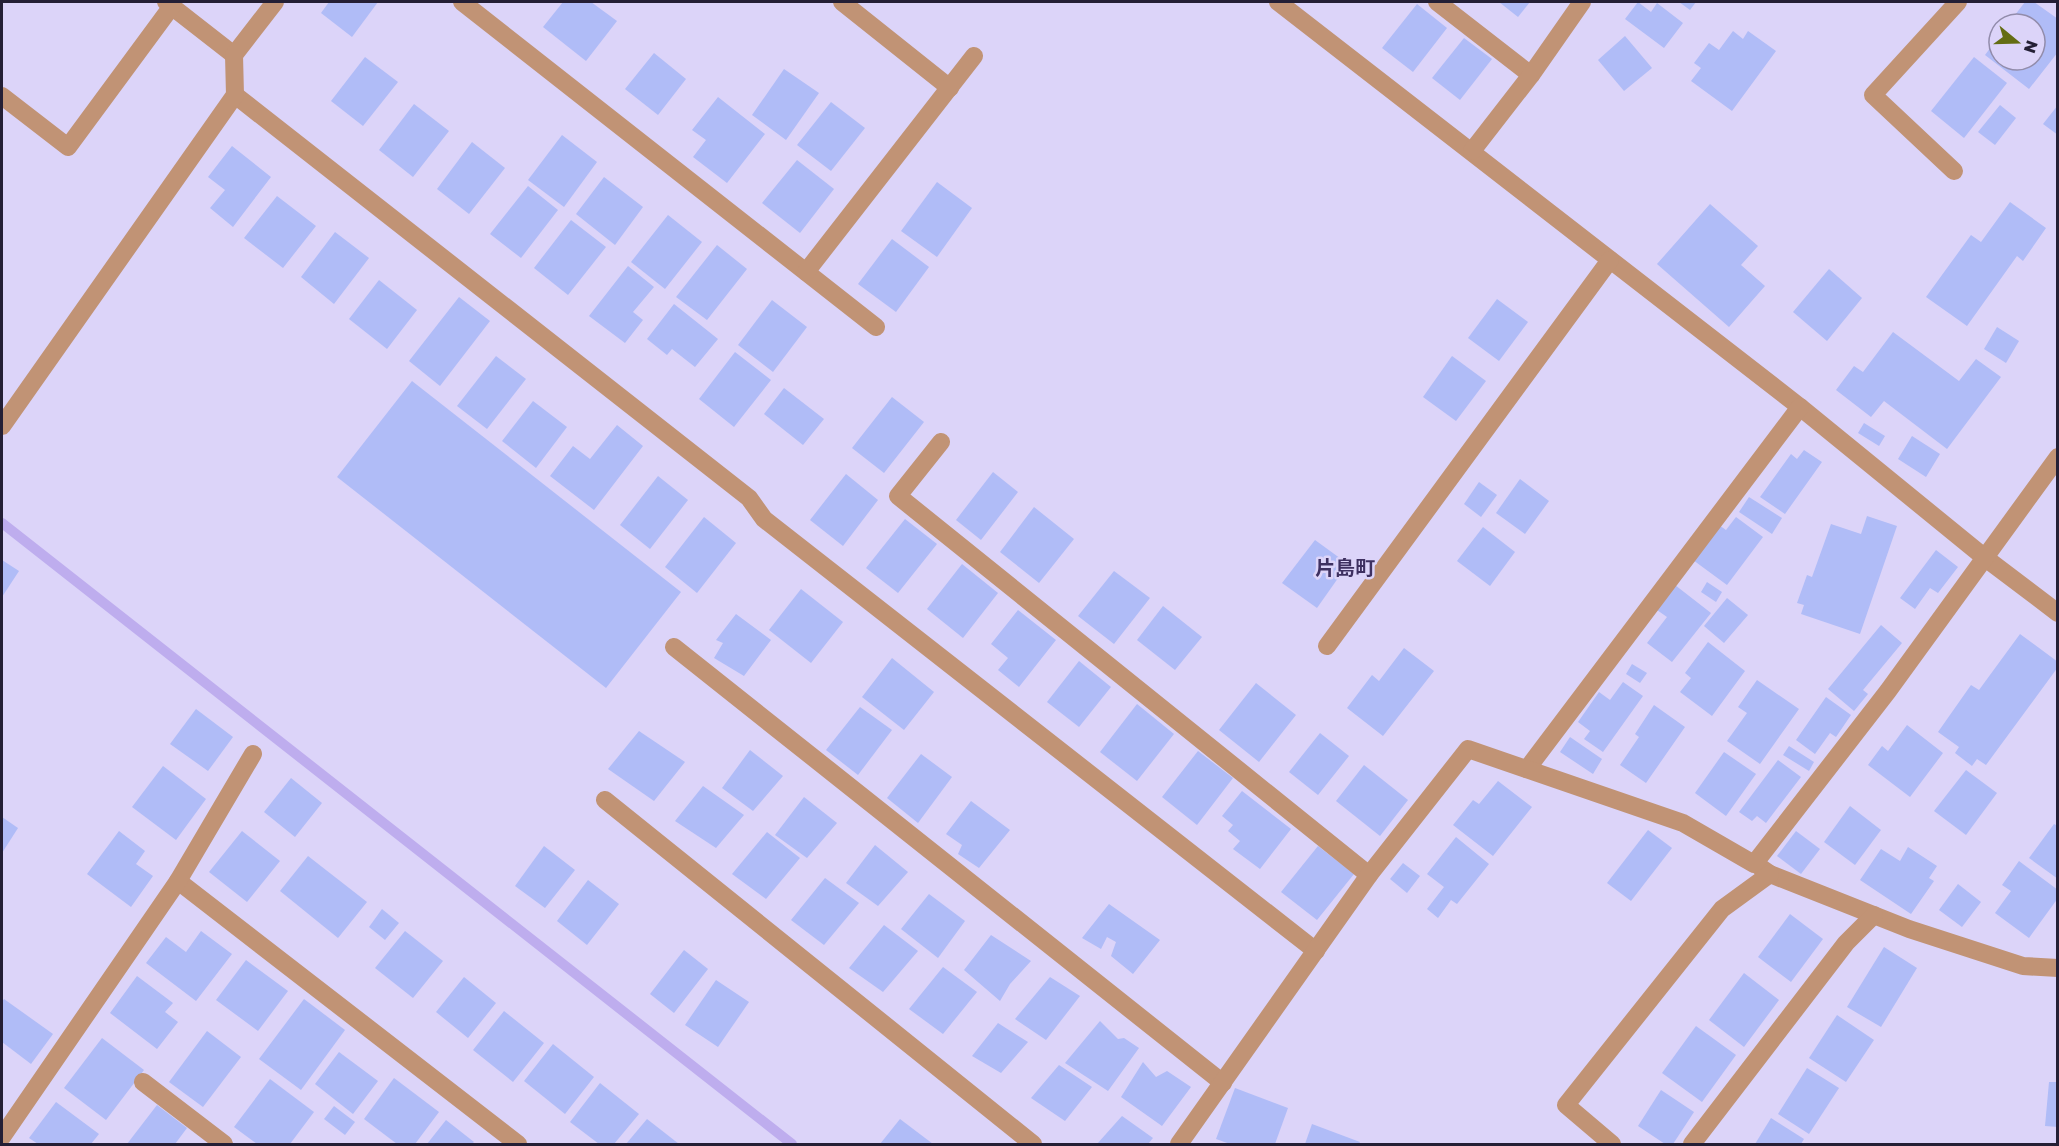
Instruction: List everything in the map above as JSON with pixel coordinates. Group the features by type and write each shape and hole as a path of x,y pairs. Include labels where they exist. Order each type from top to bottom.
{"street":[{"path":"2,426 235,95 234,54 275,2"},
{"path":"462,2 876,327"},
{"path":"842,2 950,88"},
{"path":"1278,2 1800,408 1984,557 2058,613"},
{"path":"1437,2 1531,75"},
{"path":"1472,152 1531,75 1582,2"},
{"path":"1954,171 1873,95 1958,2"},
{"path":"2,96 68,147 169,4 234,54"},
{"path":"806,272 974,56"},
{"path":"235,95 749,498 765,519 1316,951"},
{"path":"1327,646 1610,260"},
{"path":"1527,768 1800,408"},
{"path":"941,442 898,496 1369,875"},
{"path":"1612,1144 1566,1105 1722,909 1762,869 2058,457"},
{"path":"674,647 1224,1083"},
{"path":"1179,1144 1369,875 1468,749 1683,823 1762,869 1874,915 2023,966 2058,968"},
{"path":"2,1137 178,880 253,753"},
{"path":"605,800 1033,1144"},
{"path":"178,880 518,1144"},
{"path":"1692,1144 1846,943 1874,915"},
{"path":"143,1083 224,1144"}],"building":[{"path":"329,2 378,2 352,37 321,13"},
{"path":"563,2 591,2 617,21 586,61 543,27"},
{"path":"1499,2 1530,2 1518,17"},
{"path":"1638,2 1651,12 1657,3 1683,23 1664,48 1625,19"},
{"path":"1679,2 1696,2 1690,10"},
{"path":"2025,2 2034,2 2058,19 2058,52 2047,66 2047,12 2017,12"},
{"path":"1417,4 1447,28 1413,72 1382,48"},
{"path":"1733,31 1743,39 1748,31 1776,51 1732,111 1691,81 1701,68 1694,63 1709,43 1719,50"},
{"path":"1625,36 1652,68 1624,91 1598,60"},
{"path":"1464,38 1492,59 1460,100 1432,78"},
{"path":"654,53 686,79 658,115 625,89"},
{"path":"365,57 398,82 363,126 331,101"},
{"path":"1974,57 1987,67 1987,72 1993,72 2007,83 1964,138 1931,111"},
{"path":"784,69 819,93 786,140 752,115"},
{"path":"2007,72 2042,72 2029,89"},
{"path":"718,97 765,134 727,183 693,157 706,140 692,130"},
{"path":"831,102 865,128 831,171 797,145"},
{"path":"414,104 449,131 413,177 379,150"},
{"path":"2000,105 2016,118 1995,145 1978,132"},
{"path":"2058,105 2058,135 2043,124"},
{"path":"562,135 597,162 564,207 528,180"},
{"path":"472,142 505,168 469,214 437,189"},
{"path":"232,146 271,177 233,227 210,208 225,190 208,177"},
{"path":"797,160 834,189 800,233 762,203"},
{"path":"604,177 643,207 615,245 576,214"},
{"path":"937,182 972,208 937,257 901,231"},
{"path":"528,186 558,210 521,258 490,234"},
{"path":"277,196 316,226 283,268 244,238"},
{"path":"2010,202 2046,228 2023,261 2017,256 1967,326 1926,297 1971,235 1981,242"},
{"path":"1710,204 1758,246 1741,265 1765,286 1729,327 1657,264"},
{"path":"668,215 702,242 665,289 631,262"},
{"path":"571,220 606,247 568,295 534,268"},
{"path":"335,232 369,258 334,304 301,277"},
{"path":"892,239 929,267 896,312 858,284"},
{"path":"717,245 747,269 707,320 676,297"},
{"path":"628,266 654,287 633,312 643,320 625,343 589,316"},
{"path":"1829,269 1862,298 1827,341 1793,312"},
{"path":"379,280 417,310 387,349 349,319"},
{"path":"459,297 490,321 440,386 409,361"},
{"path":"1497,299 1528,322 1499,361 1468,338"},
{"path":"772,300 807,327 773,372 738,345"},
{"path":"674,304 718,339 695,367 672,349 667,355 647,339"},
{"path":"1997,327 2019,341 2006,363 1984,349"},
{"path":"1893,332 1959,381 1976,359 2001,377 1947,449 1884,401 1871,417 1836,390 1854,366 1863,372"},
{"path":"735,352 771,380 734,427 699,399"},
{"path":"496,356 526,379 487,429 457,406"},
{"path":"1452,356 1486,381 1456,421 1423,397"},
{"path":"412,381 681,592 606,688 337,477"},
{"path":"784,388 824,419 803,445 764,414"},
{"path":"892,397 924,422 884,473 852,448"},
{"path":"533,401 567,427 536,468 502,441"},
{"path":"1864,423 1885,436 1879,446 1858,433"},
{"path":"617,425 643,446 594,510 550,476 573,446 590,459"},
{"path":"1912,436 1940,454 1926,477 1898,459"},
{"path":"1804,450 1822,462 1785,514 1760,497 1791,454 1797,459"},
{"path":"993,472 1018,492 981,540 956,520"},
{"path":"846,474 878,500 843,546 810,520"},
{"path":"658,476 688,500 650,549 620,525"},
{"path":"1520,479 1549,501 1525,534 1496,513"},
{"path":"1479,482 1497,495 1481,517 1464,504"},
{"path":"1749,497 1782,518 1772,534 1739,512"},
{"path":"1034,507 1074,539 1039,583 1000,552"},
{"path":"1867,516 1897,526 1860,634 1801,614 1804,605 1797,603 1807,575 1812,577 1831,524 1861,534"},
{"path":"704,517 736,543 697,593 665,567"},
{"path":"1736,517 1763,537 1727,585 1693,560 1719,525 1726,530"},
{"path":"905,519 937,544 898,593 866,568"},
{"path":"1483,527 1515,552 1490,586 1457,561"},
{"path":"1315,540 1348,564 1317,608 1282,583"},
{"path":"1936,550 1958,567 1938,593 1930,588 1915,609 1900,598"},
{"path":"2,560 19,571 2,597"},
{"path":"962,564 998,593 963,638 927,609"},
{"path":"1114,571 1150,598 1114,644 1078,616"},
{"path":"1707,582 1722,592 1716,602 1701,592"},
{"path":"1675,585 1711,613 1672,662 1647,643 1667,617 1657,610"},
{"path":"801,589 843,622 811,663 769,630"},
{"path":"1727,598 1748,615 1724,643 1704,626"},
{"path":"1163,606 1202,637 1175,670 1137,640"},
{"path":"1018,610 1056,640 1019,687 998,670 1008,658 991,644"},
{"path":"736,614 771,640 744,676 714,658 723,643 716,640"},
{"path":"1881,625 1902,643 1863,690 1868,694 1854,711 1828,689"},
{"path":"2020,634 2058,662 2058,667 1986,765 1977,759 1972,766 1955,753 1959,747 1938,732 1971,685 1979,690"},
{"path":"1708,642 1745,671 1712,716 1680,692 1691,678 1685,673"},
{"path":"1404,648 1434,671 1383,736 1347,708 1372,675 1379,681"},
{"path":"892,658 934,692 904,730 862,697"},
{"path":"1079,661 1111,687 1079,727 1047,702"},
{"path":"1632,664 1647,673 1640,683 1626,674"},
{"path":"1757,680 1799,709 1760,764 1727,741 1747,713 1738,707"},
{"path":"1623,682 1643,696 1603,752 1584,739 1590,731 1578,722 1599,692 1610,700"},
{"path":"1256,683 1296,715 1259,762 1219,730"},
{"path":"1826,697 1851,715 1836,737 1830,733 1815,754 1796,740"},
{"path":"1137,704 1174,734 1137,781 1100,752"},
{"path":"1654,705 1685,727 1646,783 1620,765 1639,737 1635,734"},
{"path":"860,707 892,730 858,775 826,750"},
{"path":"196,709 233,737 208,771 170,744"},
{"path":"1907,725 1943,753 1910,797 1868,765 1882,746 1888,751"},
{"path":"639,731 685,762 654,801 608,769"},
{"path":"1320,733 1349,756 1318,795 1289,772"},
{"path":"1570,737 1602,759 1593,774 1560,752"},
{"path":"1789,746 1814,762 1809,771 1783,755"},
{"path":"750,750 783,776 753,811 722,788"},
{"path":"1198,751 1233,778 1197,825 1162,797"},
{"path":"1724,752 1756,774 1726,816 1695,793"},
{"path":"921,754 952,777 918,823 887,798"},
{"path":"1778,760 1801,777 1766,823 1757,816 1752,821 1739,812"},
{"path":"1364,765 1408,800 1380,836 1336,801"},
{"path":"163,766 206,799 176,840 132,807"},
{"path":"1966,770 1997,793 1966,835 1934,811"},
{"path":"291,778 322,803 295,837 264,812"},
{"path":"1498,781 1532,807 1493,856 1453,825 1473,800 1479,804"},
{"path":"703,786 744,815 716,848 675,821"},
{"path":"1242,791 1291,829 1260,869 1233,849 1240,841 1228,831 1233,825 1222,816"},
{"path":"804,797 837,823 807,858 775,835"},
{"path":"971,801 1010,830 979,868 958,854 962,845 946,834"},
{"path":"1850,806 1881,830 1855,865 1824,842"},
{"path":"2,817 18,828 2,853"},
{"path":"2054,824 2058,826 2058,879 2029,858"},
{"path":"1648,830 1672,848 1631,901 1607,883"},
{"path":"119,831 145,851 136,864 153,876 131,907 87,874"},
{"path":"242,831 280,861 247,902 209,872"},
{"path":"1796,831 1820,849 1801,874 1777,856"},
{"path":"767,832 800,858 766,899 732,874"},
{"path":"1456,837 1489,864 1457,904 1451,900 1438,918 1427,909 1444,887 1427,874"},
{"path":"875,845 908,872 878,906 846,883"},
{"path":"544,846 575,870 545,908 515,886"},
{"path":"1318,846 1354,874 1317,920 1281,892"},
{"path":"1908,847 1937,866 1929,878 1934,881 1911,914 1860,880 1881,849 1900,861"},
{"path":"308,856 367,902 338,938 280,891"},
{"path":"2019,861 2058,890 2058,898 2029,938 1995,913 2011,891 2002,885"},
{"path":"1403,863 1420,876 1407,893 1390,879"},
{"path":"825,878 859,903 824,945 791,920"},
{"path":"588,880 619,904 587,945 557,921"},
{"path":"1958,884 1981,902 1962,927 1939,910"},
{"path":"929,894 965,921 938,958 901,929"},
{"path":"1109,904 1160,940 1133,974 1111,956 1116,942 1107,937 1101,949 1082,938"},
{"path":"382,909 399,923 385,940 369,927"},
{"path":"1790,914 1823,939 1791,982 1758,957"},
{"path":"884,925 918,951 883,992 849,968"},
{"path":"201,931 232,954 196,1001 146,963 166,937 186,952"},
{"path":"405,931 443,961 413,998 375,968"},
{"path":"991,935 1031,961 1010,984 1000,1001 964,970"},
{"path":"1884,947 1917,968 1881,1027 1847,1007"},
{"path":"684,950 708,969 674,1013 650,994"},
{"path":"246,960 288,991 258,1031 216,1000"},
{"path":"943,967 977,992 943,1034 909,1009"},
{"path":"1744,973 1779,1000 1744,1047 1709,1020"},
{"path":"137,976 173,1003 165,1012 178,1022 157,1049 110,1013"},
{"path":"464,977 496,1003 468,1038 436,1012"},
{"path":"1050,977 1080,996 1046,1040 1015,1019"},
{"path":"716,980 749,1002 718,1047 685,1025"},
{"path":"4,999 53,1034 31,1064 2,1042 2,1002"},
{"path":"304,999 345,1030 301,1090 259,1059"},
{"path":"504,1011 544,1043 513,1082 473,1050"},
{"path":"1837,1015 1874,1040 1846,1082 1809,1058"},
{"path":"1100,1021 1118,1039 1124,1038 1139,1048 1108,1091 1065,1063"},
{"path":"998,1023 1028,1042 1001,1073 972,1056"},
{"path":"1696,1026 1736,1055 1702,1102 1662,1073"},
{"path":"207,1031 241,1057 203,1107 169,1082"},
{"path":"102,1038 144,1070 106,1120 64,1088"},
{"path":"553,1044 594,1077 565,1114 524,1081"},
{"path":"339,1052 378,1081 353,1114 315,1084"},
{"path":"1143,1062 1156,1077 1167,1071 1191,1087 1162,1126 1121,1097"},
{"path":"1059,1065 1092,1087 1065,1121 1031,1098"},
{"path":"1807,1068 1839,1088 1809,1134 1778,1114"},
{"path":"394,1078 439,1112 415,1144 397,1144 364,1119"},
{"path":"270,1079 314,1112 290,1144 257,1144 234,1127"},
{"path":"2049,1082 2058,1082 2058,1127 2045,1126"},
{"path":"600,1083 639,1114 614,1144 599,1144 570,1122"},
{"path":"1235,1088 1288,1108 1275,1144 1230,1144 1216,1139"},
{"path":"1661,1090 1694,1112 1673,1144 1665,1144 1638,1126"},
{"path":"56,1102 99,1134 91,1144 38,1144 29,1138"},
{"path":"157,1105 187,1128 175,1144 127,1144"},
{"path":"334,1106 355,1122 345,1135 324,1119"},
{"path":"1122,1116 1153,1138 1148,1144 1097,1144"},
{"path":"1771,1118 1804,1139 1801,1144 1755,1144"},
{"path":"647,1119 679,1144 626,1144"},
{"path":"900,1119 933,1144 880,1144"},
{"path":"446,1120 474,1142 472,1144 427,1144"},
{"path":"1312,1124 1360,1142 1359,1144 1305,1144"}],"waterway":[{"path":"2,523 792,1144"}],"district":[{"name":"片島町","path":"1345,567"}]}
